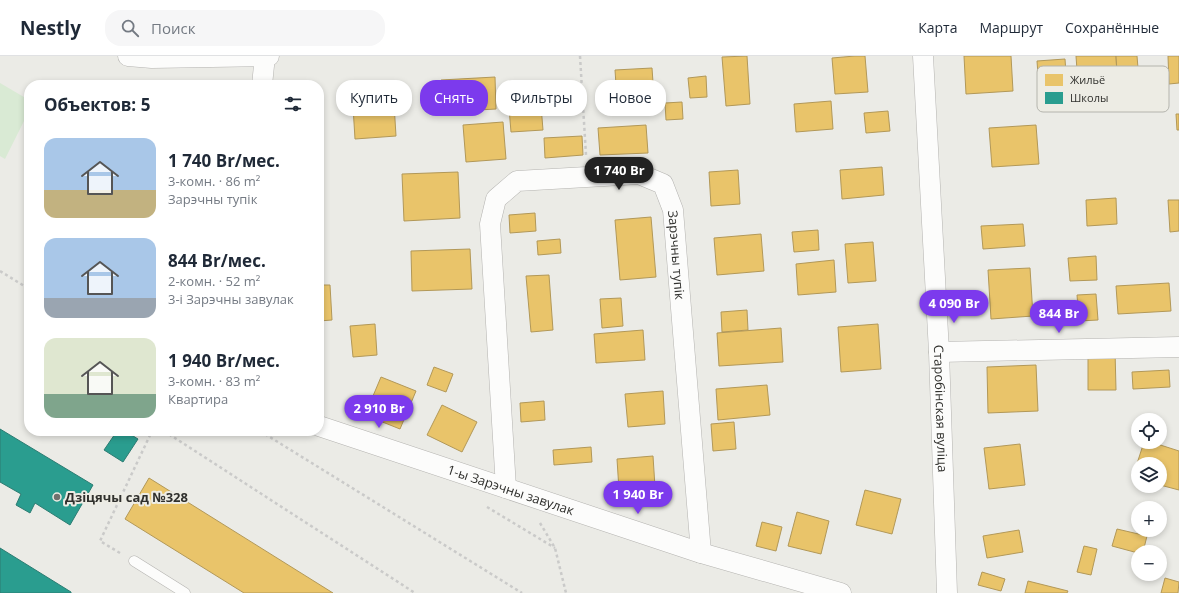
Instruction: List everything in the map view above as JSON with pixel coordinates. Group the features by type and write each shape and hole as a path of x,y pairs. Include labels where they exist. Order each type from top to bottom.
{"street":[{"path":"128,56 269,56"},
{"path":"263,80 265,56"},
{"name":"Старобінская вуліца","path":"922,56 939,352 947,593"},
{"name":"Зарэчны тупік","path":"506,488 490,224 496,199 517,181 638,174 663,184 672,210 701,553"},
{"path":"939,352 1179,347"},
{"name":"1-ы Зарэчны завулак","path":"324,428 701,553 841,593"}],"lane":[{"path":"134,561 185,593"}],"path":[{"path":"580,56 587,177"},
{"path":"0,271 24,286"},
{"path":"134,561 100,541 150,436"},
{"path":"172,436 415,593"},
{"path":"268,436 522,593"},
{"path":"555,548 566,593"}],"green space":[{"path":"0,83 24,97 24,121 5,159 0,156"}],"building: Жильё":[{"path":"747,56 750,104 726,106 722,57"},
{"path":"865,56 868,92 835,94 832,58"},
{"path":"964,56 1011,56 1013,91 966,94"},
{"path":"1076,56 1116,56 1117,66 1077,66"},
{"path":"1116,56 1137,56 1138,66 1117,66"},
{"path":"1168,56 1179,56 1179,83 1169,84"},
{"path":"1065,59 1065,66 1037,66 1037,61"},
{"path":"652,68 653,80 616,80 615,70"},
{"path":"706,76 707,97 690,98 688,78"},
{"path":"495,77 496,109 488,109 488,80 441,80"},
{"path":"831,101 833,129 796,132 794,104"},
{"path":"682,102 683,119 666,120 666,103"},
{"path":"888,111 890,131 866,133 864,113"},
{"path":"1176,114 1179,114 1179,130 1177,130"},
{"path":"354,116 395,116 396,136 355,139"},
{"path":"510,116 542,116 543,130 511,132"},
{"path":"503,122 506,159 466,162 463,125"},
{"path":"646,125 648,153 600,155 598,128"},
{"path":"1036,125 1039,164 992,167 989,128"},
{"path":"582,136 583,155 545,158 544,138"},
{"path":"882,167 884,195 842,199 840,170"},
{"path":"738,170 740,204 711,206 709,172"},
{"path":"458,172 460,218 404,221 402,174"},
{"path":"1116,198 1117,224 1087,226 1086,200"},
{"path":"1168,200 1179,200 1179,231 1170,232"},
{"path":"535,213 536,231 510,233 509,215"},
{"path":"651,217 656,277 620,280 615,220"},
{"path":"1023,224 1025,246 983,249 981,226"},
{"path":"818,230 819,250 794,252 792,232"},
{"path":"761,234 764,271 717,275 714,238"},
{"path":"560,239 561,253 538,255 537,241"},
{"path":"873,242 876,281 848,283 845,244"},
{"path":"470,249 472,289 412,291 411,251"},
{"path":"1096,256 1097,280 1070,281 1068,258"},
{"path":"834,260 836,292 798,295 796,264"},
{"path":"1030,268 1033,316 991,319 988,270"},
{"path":"549,275 553,330 531,332 526,276"},
{"path":"1169,283 1171,311 1118,314 1116,286"},
{"path":"324,285 330,285 332,320 324,321"},
{"path":"1096,294 1098,320 1079,321 1077,295"},
{"path":"621,298 623,326 602,328 600,299"},
{"path":"747,310 748,330 722,332 721,312"},
{"path":"375,324 377,355 353,357 350,326"},
{"path":"878,324 881,369 841,372 838,327"},
{"path":"781,328 783,362 719,366 717,333"},
{"path":"643,330 645,360 596,363 594,334"},
{"path":"1115,350 1116,390 1088,390 1088,351"},
{"path":"1036,365 1038,411 988,413 987,367"},
{"path":"434,367 453,374 446,392 427,385"},
{"path":"1169,370 1170,387 1133,389 1132,372"},
{"path":"381,377 416,391 400,429 365,415"},
{"path":"767,385 770,415 718,420 716,389"},
{"path":"663,391 665,424 628,427 625,394"},
{"path":"544,401 545,420 521,422 520,403"},
{"path":"442,405 477,422 462,452 427,435"},
{"path":"734,422 736,449 713,451 711,424"},
{"path":"1020,444 1025,485 989,489 984,448"},
{"path":"591,447 592,462 554,465 553,450"},
{"path":"1167,447 1179,451 1179,490 1167,487 1167,457 1139,457 1142,449 1167,449"},
{"path":"653,456 655,487 619,490 617,459"},
{"path":"149,478 333,593 244,593 125,519"},
{"path":"865,490 901,499 892,534 856,525"},
{"path":"797,512 829,521 821,554 788,546"},
{"path":"762,522 782,527 776,551 756,546"},
{"path":"1117,529 1131,532 1131,537 1147,537 1145,545 1131,545 1131,551 1112,546"},
{"path":"1019,530 1023,552 987,558 983,536"},
{"path":"1084,546 1097,549 1091,575 1077,572"},
{"path":"982,572 1005,579 1001,591 978,585"},
{"path":"1167,579 1179,582 1178,593 1161,593 1164,581 1167,581"},
{"path":"1028,581 1068,591 1067,593 1025,593"}],"building: Школы":[{"path":"0,429 93,485 70,525 35,503 30,513 16,505 21,494 0,482"},
{"path":"114,436 133,436 138,439 123,462 104,450"},
{"path":"0,548 71,592 71,593 0,593"}],"place":[{"name":"Дзіцячы сад №328","path":"57,497"}]}
